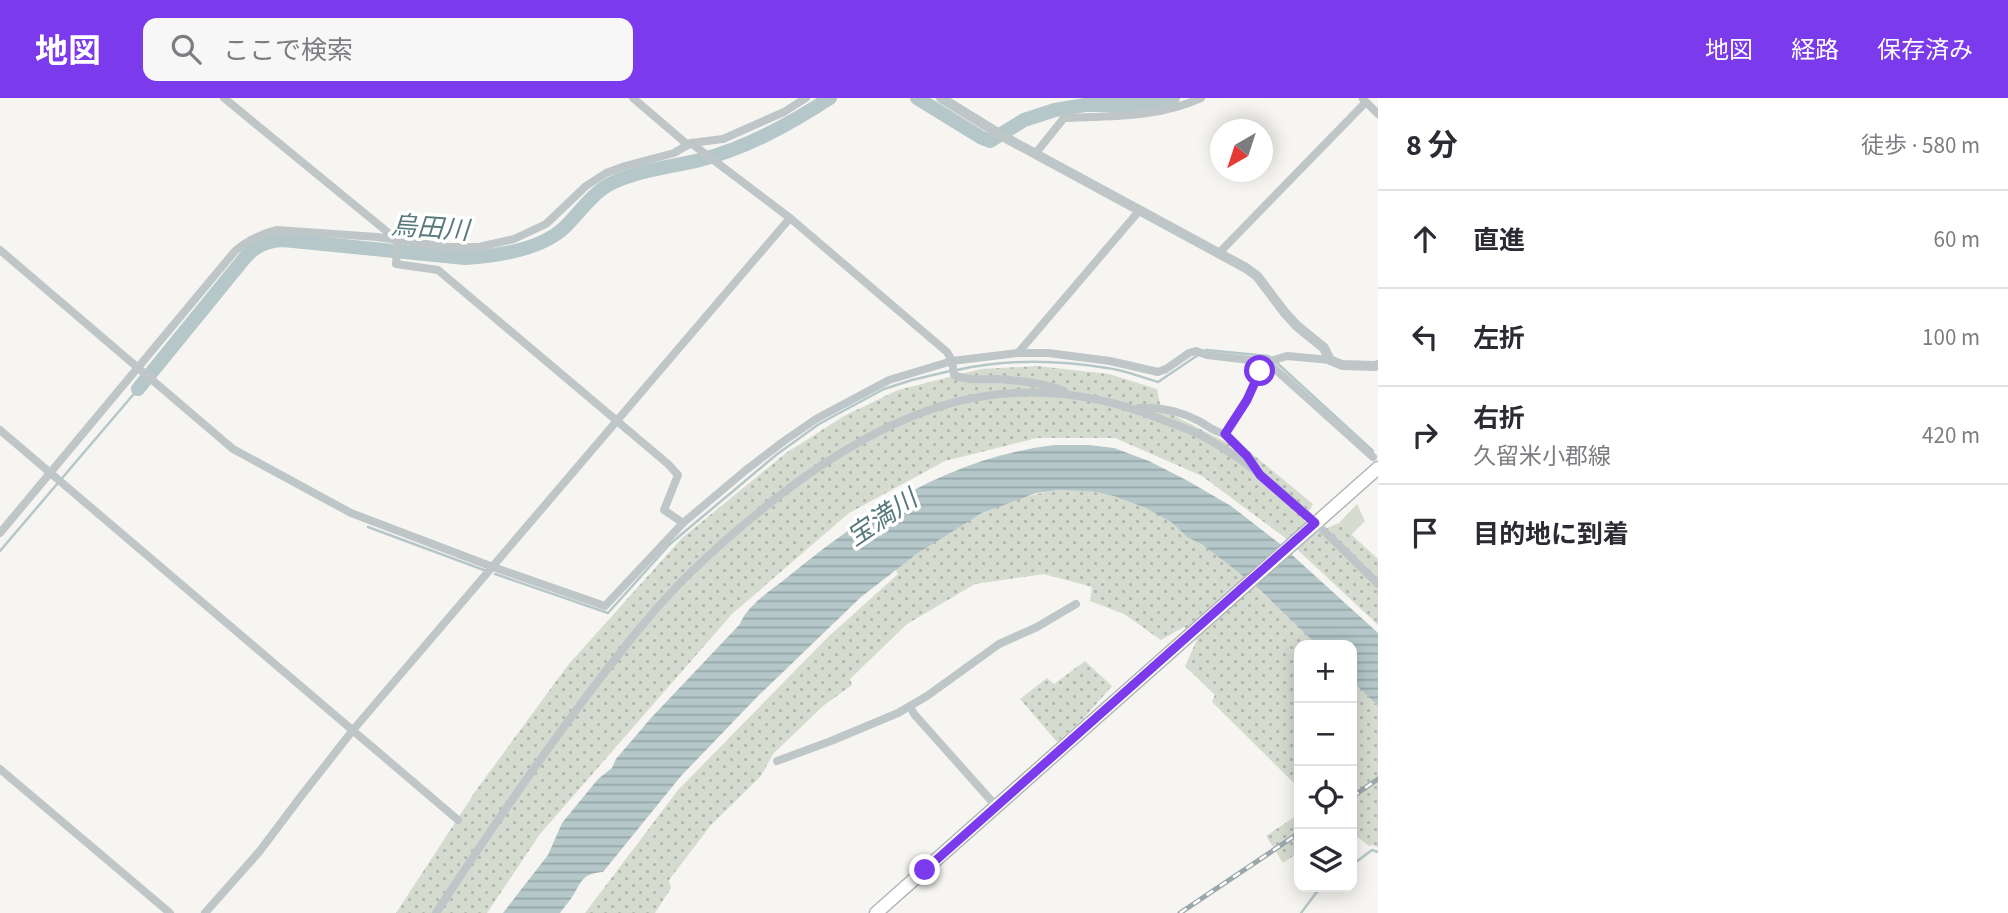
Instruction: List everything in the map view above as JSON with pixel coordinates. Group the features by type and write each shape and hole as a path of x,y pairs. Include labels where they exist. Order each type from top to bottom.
{"main road":[{"path":"876,913 1313,525 1375,462"}],"street":[{"path":"224,98 398,243"},
{"path":"633,98 689,144 704,152 790,218 947,352 952,361 954,375 961,378 1052,387 1105,400 1202,436 1260,475 1378,584"},
{"path":"0,533 140,371 235,251 262,233 292,230 377,237 398,243 470,248 514,239 546,224 586,186 606,173 674,153 689,144 723,139 784,112 806,98"},
{"path":"941,98 1006,138 1246,268 1257,276 1285,313 1324,348 1331,360"},
{"path":"1035,154 1064,118 1141,115 1181,107 1201,98"},
{"path":"1218,254 1364,100 1378,114"},
{"path":"1018,353 1139,211"},
{"path":"205,913 259,852 353,730 790,218"},
{"path":"398,243 396,264 438,270 678,475 664,510 683,523"},
{"path":"0,250 140,371 246,457 351,513 605,606 683,523 746,470 816,419 889,380 952,361 1018,353 1076,356 1158,372 1196,351 1207,355 1267,362 1287,356 1331,360 1342,365 1378,365"},
{"path":"1225,434 1267,362"},
{"path":"1267,362 1329,416 1375,462"},
{"path":"436,913 507,807 623,649 690,573 770,503 841,452 881,429 923,412 988,396 1032,392 1074,394"},
{"path":"1134,409 1150,407 1171,410 1225,434 1247,456 1260,475"},
{"path":"0,430 458,820"},
{"path":"777,761 831,741 910,706 999,645 1076,604"},
{"path":"910,706 996,806"},
{"path":"0,769 170,913"}],"shaded area":[{"path":"1037,366 1109,374 1157,389 1161,409 1228,443 1244,447 1313,504 1304,521 1315,533 1339,523 1378,559 1378,625 1284,537 1202,476 1115,438 1037,438 945,461 849,513 732,614 540,834 487,913 396,913 477,789 568,665 682,538 786,453 844,416 898,390 981,369"},
{"path":"1060,490 1114,495 1159,514 1240,574 1312,640 1294,640 1294,783 1212,702 1215,695 1185,666 1197,640 1184,627 1161,640 1124,614 1090,601 1092,587 1044,574 975,584 907,624 850,679 852,685 823,706 773,754 761,776 711,825 669,880 671,888 655,913 585,913 678,790 827,638 898,574 896,570 933,542 973,518 1015,500"},
{"path":"1357,504 1365,521 1351,535 1339,523"},
{"path":"1085,661 1112,686 1083,719 1057,742 1020,699 1047,678 1054,684"},
{"path":"1357,686 1378,706 1378,848 1369,846 1357,837"},
{"path":"1294,817 1294,855 1283,863 1266,836"}],"water":[{"name":"宝満川","path":"1055,445 1114,448 1149,461 1231,506 1280,544 1378,633 1378,706 1357,686 1357,640 1312,640 1261,591 1201,544 1187,537 1171,522 1146,508 1096,492 1060,490 1036,493 982,513 918,553 861,597 758,696 681,776 603,872 584,878 560,913 503,913 548,855 562,823 598,779 612,768 616,759 651,718 762,597 819,552 881,509 946,475 1017,451"}],"waterway":[{"name":"烏田川","path":"138,389 243,260 255,248 265,243 283,240 465,258 518,250 555,235 593,197 612,183 633,175 735,149 784,126 830,98"},
{"name":"烏田川","path":"917,98 990,141 1024,120 1055,110 1085,105 1132,105 1173,98"},
{"path":"1203,352 1206,350 1272,358"},
{"path":"957,370 1013,362 1051,362 1113,369 1158,382 1198,355"},
{"path":"1277,363 1373,451"},
{"path":"495,574 608,613 670,544 776,455 819,424 884,389 950,371"},
{"path":"0,551 138,389"},
{"path":"368,527 484,570"},
{"path":"1357,861 1372,850 1378,852"},
{"path":"1301,913 1317,892"}],"railway":[{"path":"1357,794 1378,779"},
{"path":"1180,913 1294,836"}],"route":[{"path":"925,870 1315,523 1260,475 1247,456 1225,434 1247,400 1260,371"}]}
